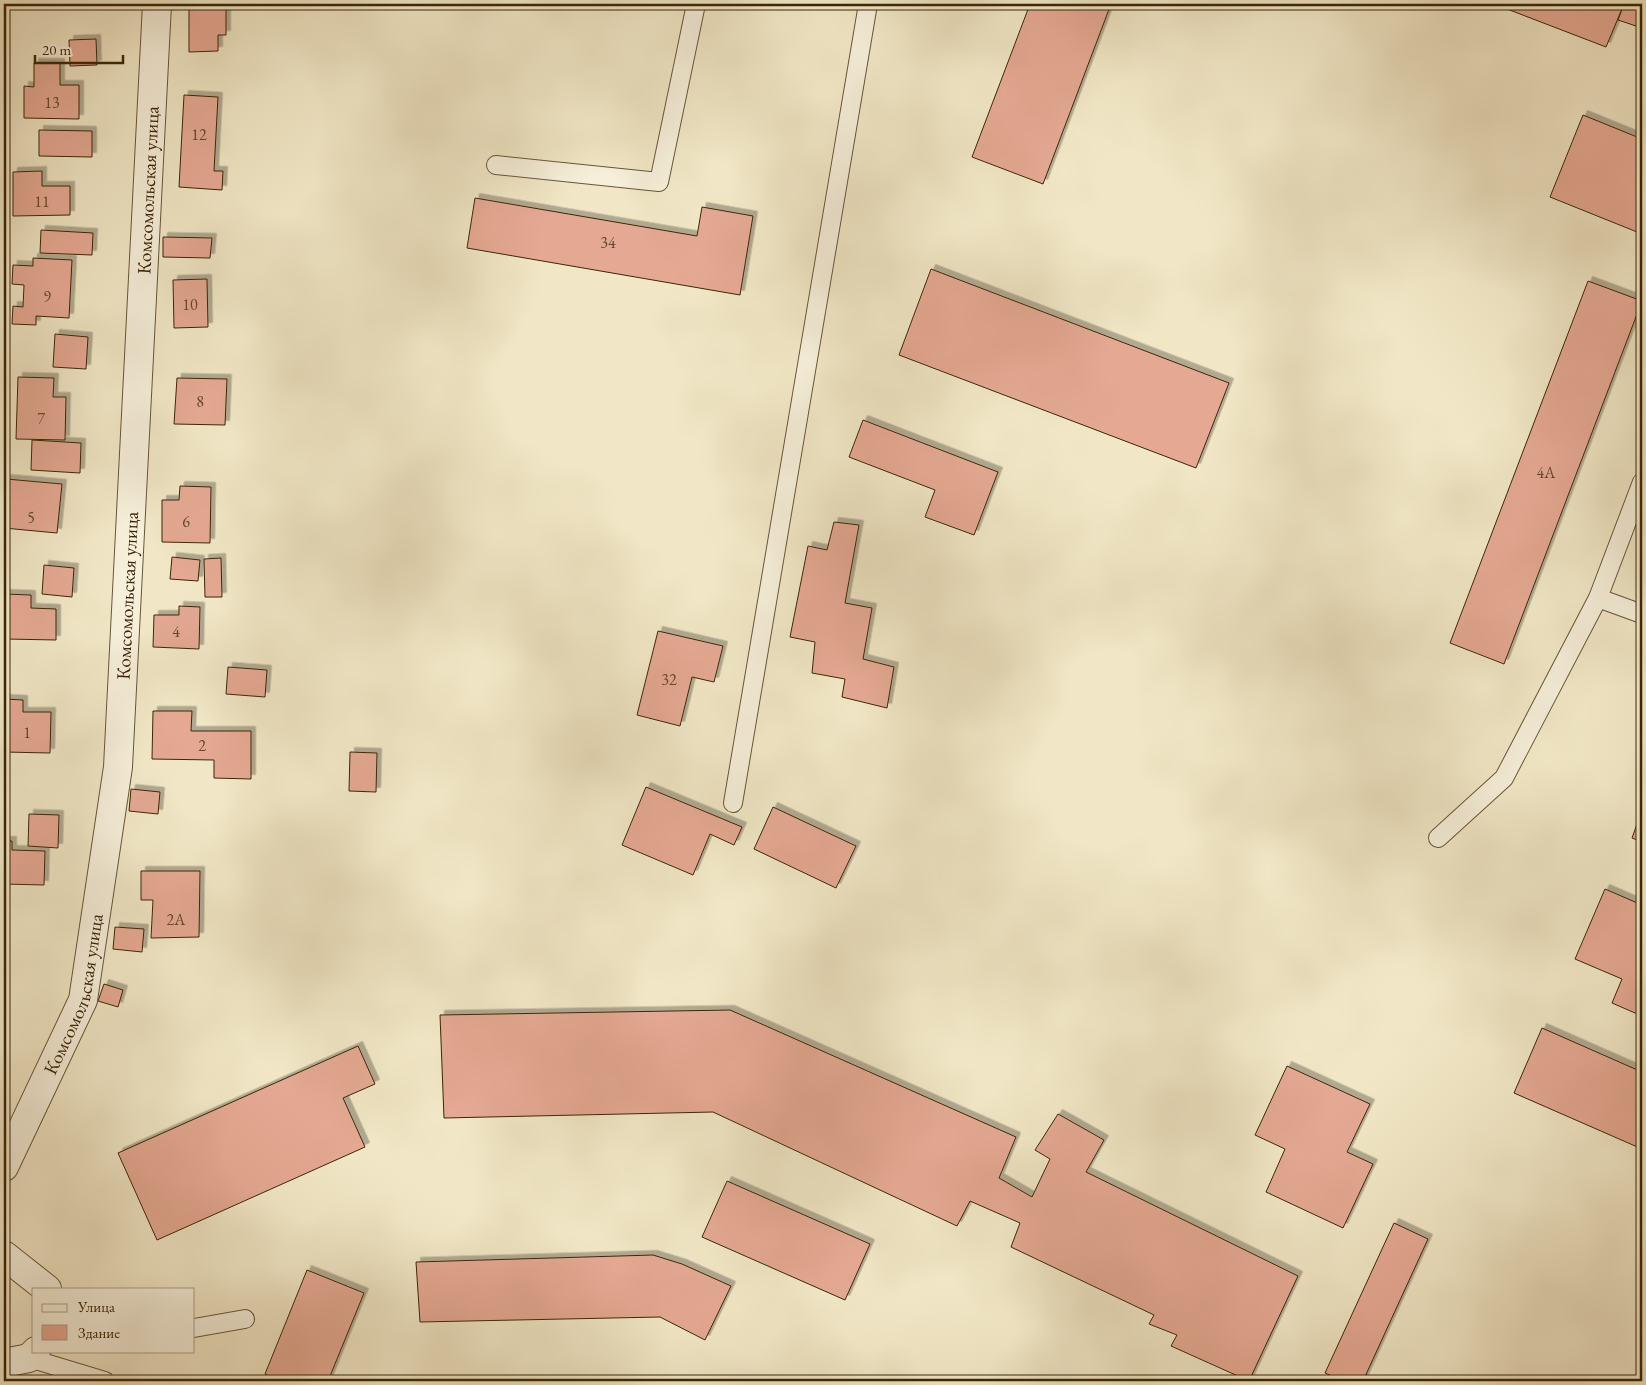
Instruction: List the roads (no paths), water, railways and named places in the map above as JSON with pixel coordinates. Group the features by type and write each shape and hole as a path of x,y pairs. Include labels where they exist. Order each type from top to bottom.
{"street":[{"name":"Комсомольская улица","path":"4,1167 83,1000 118,767 158,4"},
{"path":"4,1255 46,1288"}],"lane":[{"path":"496,165 659,182 696,4"},
{"path":"733,803 867,4"},
{"path":"1438,838 1504,778 1598,598 1642,482"},
{"path":"1598,598 1642,614"},
{"path":"195,1328 245,1319"},
{"path":"23,1358 105,1381"}]}
